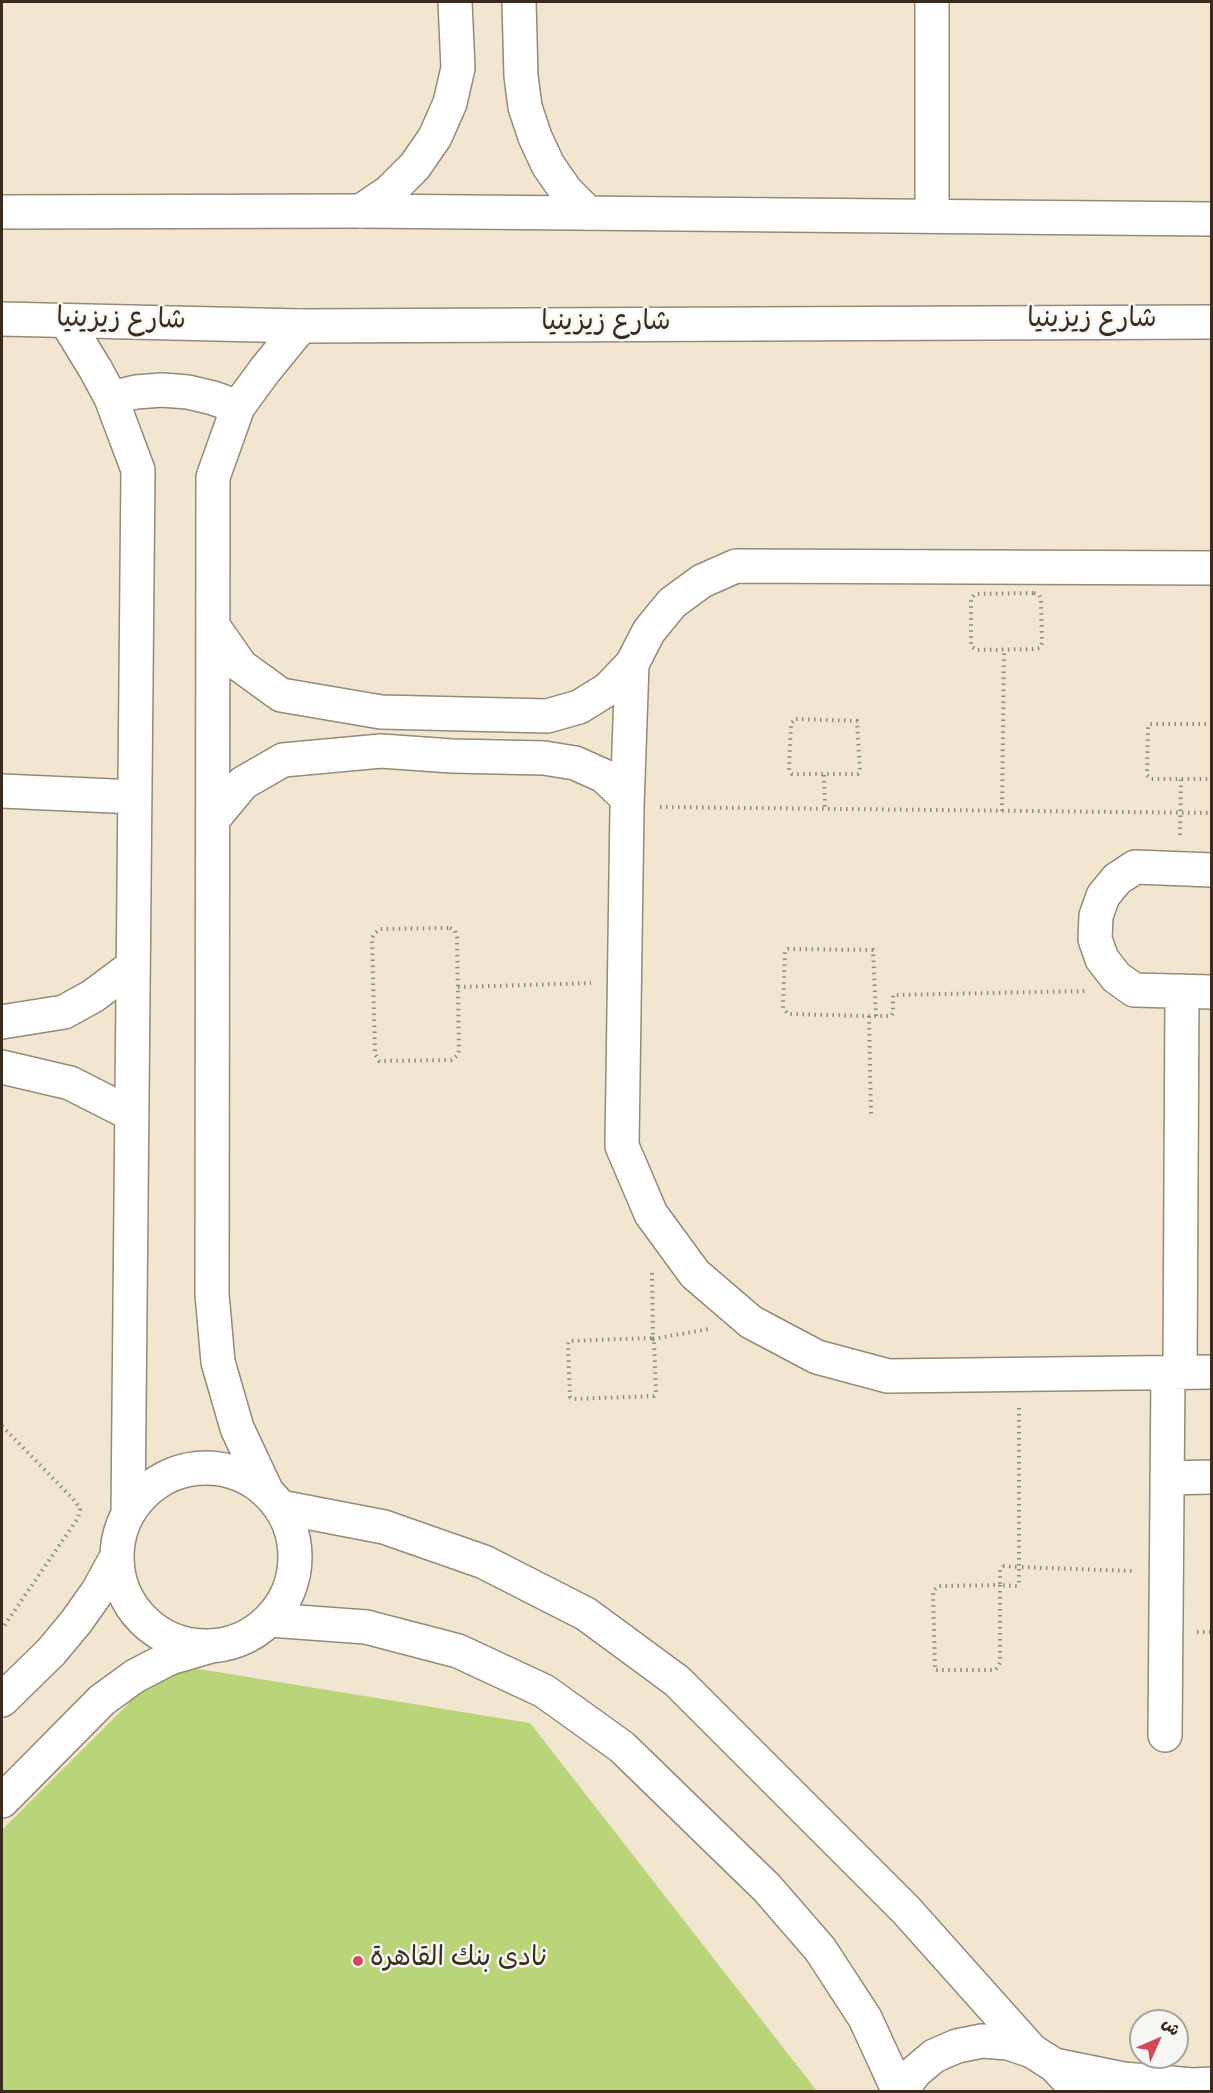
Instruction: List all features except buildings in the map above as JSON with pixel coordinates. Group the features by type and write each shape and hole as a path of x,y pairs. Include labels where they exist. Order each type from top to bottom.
{"street":[{"path":"361,211 389,192 415,166 435,137 450,103 458,68 455,2"},
{"path":"519,2 521,76 525,107 548,165 566,191 588,213"},
{"path":"932,2 932,216"},
{"path":"2,212 361,211 1212,219"},
{"name":"شارع زيزينيا","path":"2,319 301,326 1212,322"},
{"path":"66,321 111,398 138,470 128,1514"},
{"path":"2,1801 102,1700 126,1682 170,1658 209,1647 231,1644 252,1634 270,1620 292,1586 296,1565 295,1545 290,1525 273,1499 237,1428 218,1362 212,1294 213,477 238,407 301,326"},
{"path":"111,398 136,392 162,390 188,392 238,407"},
{"path":"213,626 241,666 281,695 381,712 547,716 579,707 608,689 632,664 649,631 672,603 702,581 736,566 1212,568"},
{"path":"632,664 627,803 622,1146 651,1214 695,1274 751,1323 816,1357 888,1376 1187,1372"},
{"path":"452,756 454,714"},
{"path":"214,818 243,783 283,760 381,751 452,756 544,758 575,763 604,776 627,803"},
{"path":"2,791 135,797"},
{"path":"1164,1735 1167,1478 1187,1372 1197,991 1134,990 1116,977 1102,959 1095,939 1096,916 1103,896 1117,879 1136,867 1212,870"},
{"path":"2,1022 64,1012 93,996 133,966"},
{"path":"2,1067 70,1083 131,1114"},
{"path":"209,1647 186,1644 164,1636 144,1622 129,1603 120,1581 116,1558 119,1535 128,1514 141,1495 159,1481 180,1471 202,1467 225,1470 247,1478 273,1499 384,1527 484,1562 585,1614 677,1681 906,1910 1043,2058 1071,2083 1076,2091"},
{"path":"1167,1478 1212,1477"},
{"path":"2,1700 51,1652 76,1622 98,1591 116,1558"},
{"path":"270,1620 366,1627 458,1651 544,1691 622,1747 767,1888 820,1949 865,2018 899,2091 915,2072 934,2056 957,2046 982,2041 1008,2043 1043,2058 1122,2079 1193,2085 1212,2084"}],"path":[{"path":"1034,593 1039,595 1041,599 1041,645 1035,649 1004,650 976,650 971,645 971,597 975,594 1034,593"},
{"path":"1002,811 1004,650"},
{"path":"793,720 857,721 860,771 858,774 824,775 794,775 790,772 791,723 793,720"},
{"path":"1212,724 1153,723 1149,726 1148,776 1151,779 1212,779"},
{"path":"824,775 825,809"},
{"path":"1180,868 1181,779"},
{"path":"627,803 825,809 1212,813"},
{"path":"380,929 453,929 457,937 458,987 459,1050 456,1058 451,1060 377,1059 372,938 374,934 380,929"},
{"path":"876,1016 873,950 788,949 785,951 783,1008 786,1013 869,1016 876,1016 892,1014 893,995 1134,990"},
{"path":"458,987 625,982"},
{"path":"869,1016 871,1116"},
{"path":"653,1339 656,1393 654,1396 573,1399 570,1397 569,1341 653,1339 751,1323"},
{"path":"1020,1374 1019,1567 1018,1585 1000,1586 939,1586 933,1591 935,1670 995,1670 1000,1664 1000,1586 1002,1568 1019,1567 1166,1572"},
{"path":"2,1426 76,1502 80,1509 78,1518 2,1629"}],"green space":[{"name":"نادى بنك القاهرة","path":"168,1664 530,1723 817,2091 2,2092 2,1830"}],"place":[{"name":"نادى بنك القاهرة","path":"358,1961"}]}
